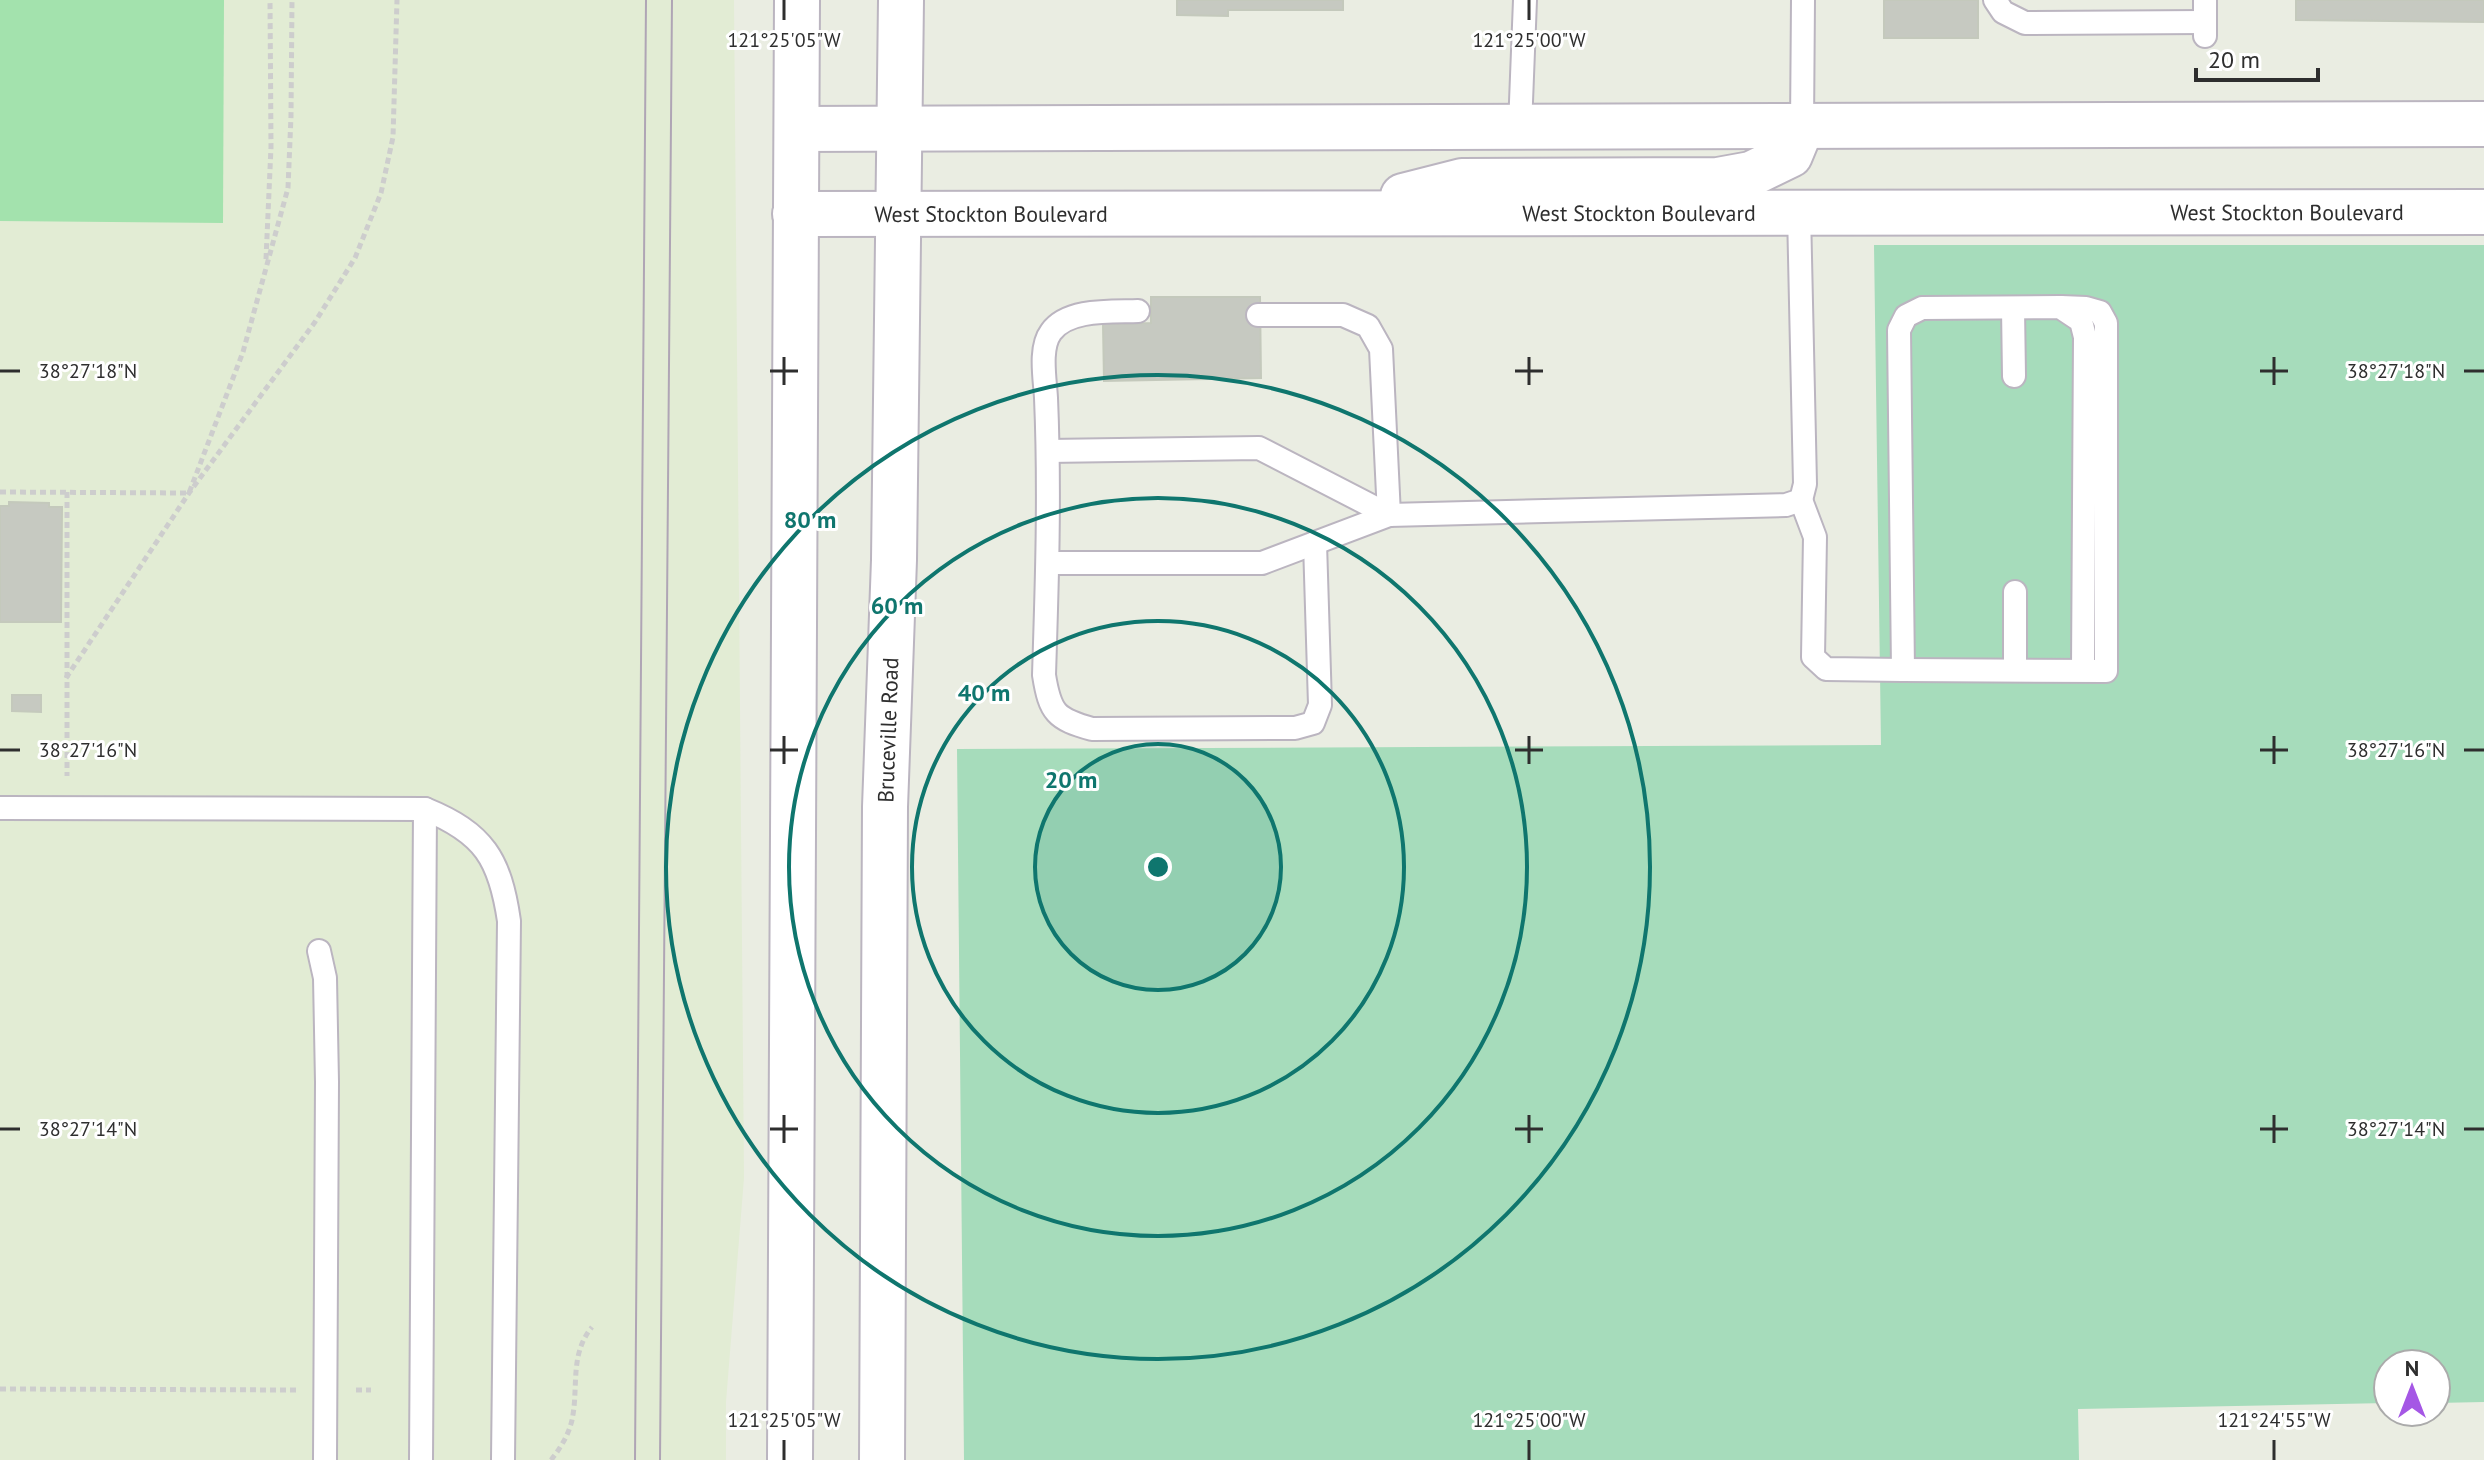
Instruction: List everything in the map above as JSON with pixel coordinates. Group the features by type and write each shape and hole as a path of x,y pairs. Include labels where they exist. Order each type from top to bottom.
{"street":[{"path":"790,1460 797,0"},
{"name":"Bruceville Road","path":"882,1460 885,807 893,612 901,0"},
{"path":"797,129 2484,124"},
{"path":"1340,212 1462,181 1718,180 1751,174 1790,155 1802,126"},
{"name":"West Stockton Boulevard","path":"795,214 2484,212"}],"lane":[{"path":"1520,127 1525,0"},
{"path":"1802,126 1803,0"},
{"path":"1995,0 2003,12 2025,23 2205,20"},
{"path":"1799,212 1805,484 1801,500 1815,537 1813,657 1826,669 1903,670 2083,670 2106,671 2106,323 2100,312 2060,307 1922,308 1906,316 1899,330 1903,670"},
{"path":"2060,307 2081,321 2085,337 2083,670"},
{"path":"2013,308 2014,376"},
{"path":"1138,311 1088,314 1067,319 1051,332 1044,352 1048,451 1044,675 1048,700 1065,721 1092,729 1295,728 1313,723 1320,705 1315,543"},
{"path":"1258,315 1343,315 1368,326 1381,349 1389,515"},
{"path":"1048,451 1259,448 1389,515"},
{"path":"1048,563 1262,563 1389,515 1786,505 1801,500"},
{"path":"2015,592 2015,670"},
{"path":"0,808 425,809 471,833 495,863 504,886 509,921 503,1460"},
{"path":"421,1460 425,809"},
{"path":"319,951 325,978 327,1082 325,1460"}],"path":[{"path":"266,272 271,147 270,0"},
{"path":"189,493 243,352 288,188 292,0"},
{"path":"66,678 189,493 315,322 355,258 381,193 393,137 397,0"},
{"path":"0,492 189,493"},
{"path":"67,492 68,809"},
{"path":"551,1460 572,1421 577,1353 592,1327"},
{"path":"0,1389 301,1390"},
{"path":"351,1390 371,1390"}],"shaded area":[{"path":"0,0 734,0 744,1178 726,1402 726,1460 0,1460"}],"green space":[{"path":"0,0 224,0 223,223 0,221"},
{"path":"1874,245 2484,245 2484,1402 2452,1403 2452,1348 2372,1348 2372,1403 2078,1409 2079,1460 964,1460 957,749 1881,745"}],"building":[{"path":"1177,0 1343,0 1343,10 1228,10 1228,16 1177,15"},
{"path":"1884,0 1978,0 1978,38 1884,38"},
{"path":"2296,0 2484,0 2484,22 2296,20"},
{"path":"1151,297 1260,297 1261,378 1104,381 1103,324 1151,323"},
{"path":"9,502 49,503 49,507 62,507 61,622 0,622 0,506 9,506"},
{"path":"12,695 41,695 41,712 12,711"}],"tram line":[{"path":"635,1460 646,0"},
{"path":"660,1460 672,0"}]}
